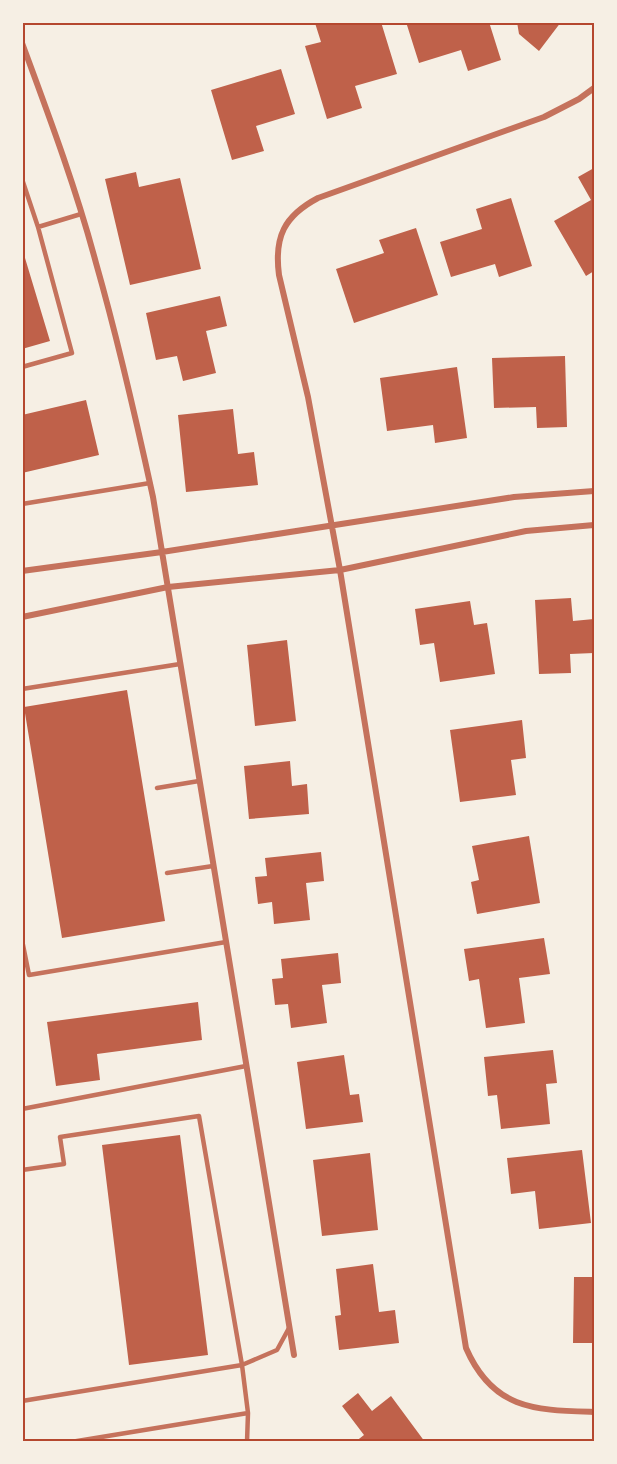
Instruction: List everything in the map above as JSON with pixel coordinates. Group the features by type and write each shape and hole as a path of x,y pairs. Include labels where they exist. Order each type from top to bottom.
{"street":[{"path":"22,43 59,145 96,261 124,368 150,483 294,1355"},
{"path":"594,88 579,99 544,117 318,198 302,207 288,221 279,238 276,256 308,397 340,570 466,1348 483,1378 496,1391 516,1402 549,1410 594,1412"},
{"path":"22,571 162,552 514,497 594,491"},
{"path":"22,617 168,587 340,570 526,531 594,525"}],"lane":[{"path":"22,179 38,227 72,353 22,367"},
{"path":"38,227 81,213"},
{"path":"22,504 150,483"},
{"path":"22,689 180,664"},
{"path":"157,788 199,781"},
{"path":"167,873 213,866"},
{"path":"22,940 28,975 226,942"},
{"path":"22,1109 246,1066"},
{"path":"22,1170 64,1164 60,1137 199,1116 242,1365 248,1413 248,1442"},
{"path":"22,1401 242,1365 278,1350 290,1328"},
{"path":"71,1442 248,1413"}],"building":[{"path":"381,22 397,74 355,86 362,108 327,119 305,46 321,42 315,23"},
{"path":"406,22 489,22 501,60 468,71 461,50 419,63"},
{"path":"517,22 561,22 539,51 519,34"},
{"path":"281,69 295,114 256,126 264,151 232,160 211,90"},
{"path":"594,168 594,271 586,276 554,221 591,200 578,177"},
{"path":"136,172 139,187 180,178 201,269 130,285 105,179"},
{"path":"511,198 532,266 499,277 495,264 451,277 440,242 482,229 476,209"},
{"path":"416,228 438,295 354,323 336,269 384,253 379,240"},
{"path":"22,248 50,341 22,349"},
{"path":"220,296 227,326 206,331 216,373 183,381 177,356 156,360 146,313"},
{"path":"565,356 567,427 537,428 536,407 494,408 492,358"},
{"path":"457,367 467,438 435,443 433,425 387,431 380,378"},
{"path":"86,400 99,455 22,473 22,415"},
{"path":"233,409 238,454 254,452 258,485 186,492 178,415"},
{"path":"571,598 573,621 594,619 594,653 570,654 571,673 539,674 535,600"},
{"path":"470,601 474,625 487,623 495,674 440,682 434,643 420,645 415,609"},
{"path":"287,640 296,721 255,726 247,645"},
{"path":"127,690 165,921 62,938 24,707"},
{"path":"522,720 526,758 511,760 516,795 460,802 450,730"},
{"path":"290,761 292,786 307,784 309,814 249,819 244,766"},
{"path":"529,836 540,903 477,914 471,882 479,880 472,846"},
{"path":"321,852 324,881 306,883 310,920 274,924 272,902 258,904 255,877 267,876 265,858"},
{"path":"544,938 550,974 519,978 525,1023 486,1028 479,979 469,981 464,949"},
{"path":"338,953 341,983 322,985 327,1023 291,1028 288,1004 275,1005 272,979 283,978 281,959"},
{"path":"198,1002 202,1040 97,1054 100,1080 56,1086 47,1022"},
{"path":"553,1050 557,1083 546,1084 550,1124 501,1129 497,1095 488,1096 484,1057"},
{"path":"344,1055 350,1095 359,1094 363,1122 306,1129 297,1062"},
{"path":"180,1135 208,1355 129,1365 102,1145"},
{"path":"582,1150 591,1223 539,1229 535,1191 511,1194 507,1158"},
{"path":"370,1153 378,1230 322,1236 313,1160"},
{"path":"373,1264 379,1312 395,1310 399,1343 339,1350 335,1316 341,1315 336,1269"},
{"path":"574,1277 594,1277 594,1343 573,1343"},
{"path":"358,1393 372,1411 391,1396 425,1442 355,1442 364,1435 342,1406"}]}
